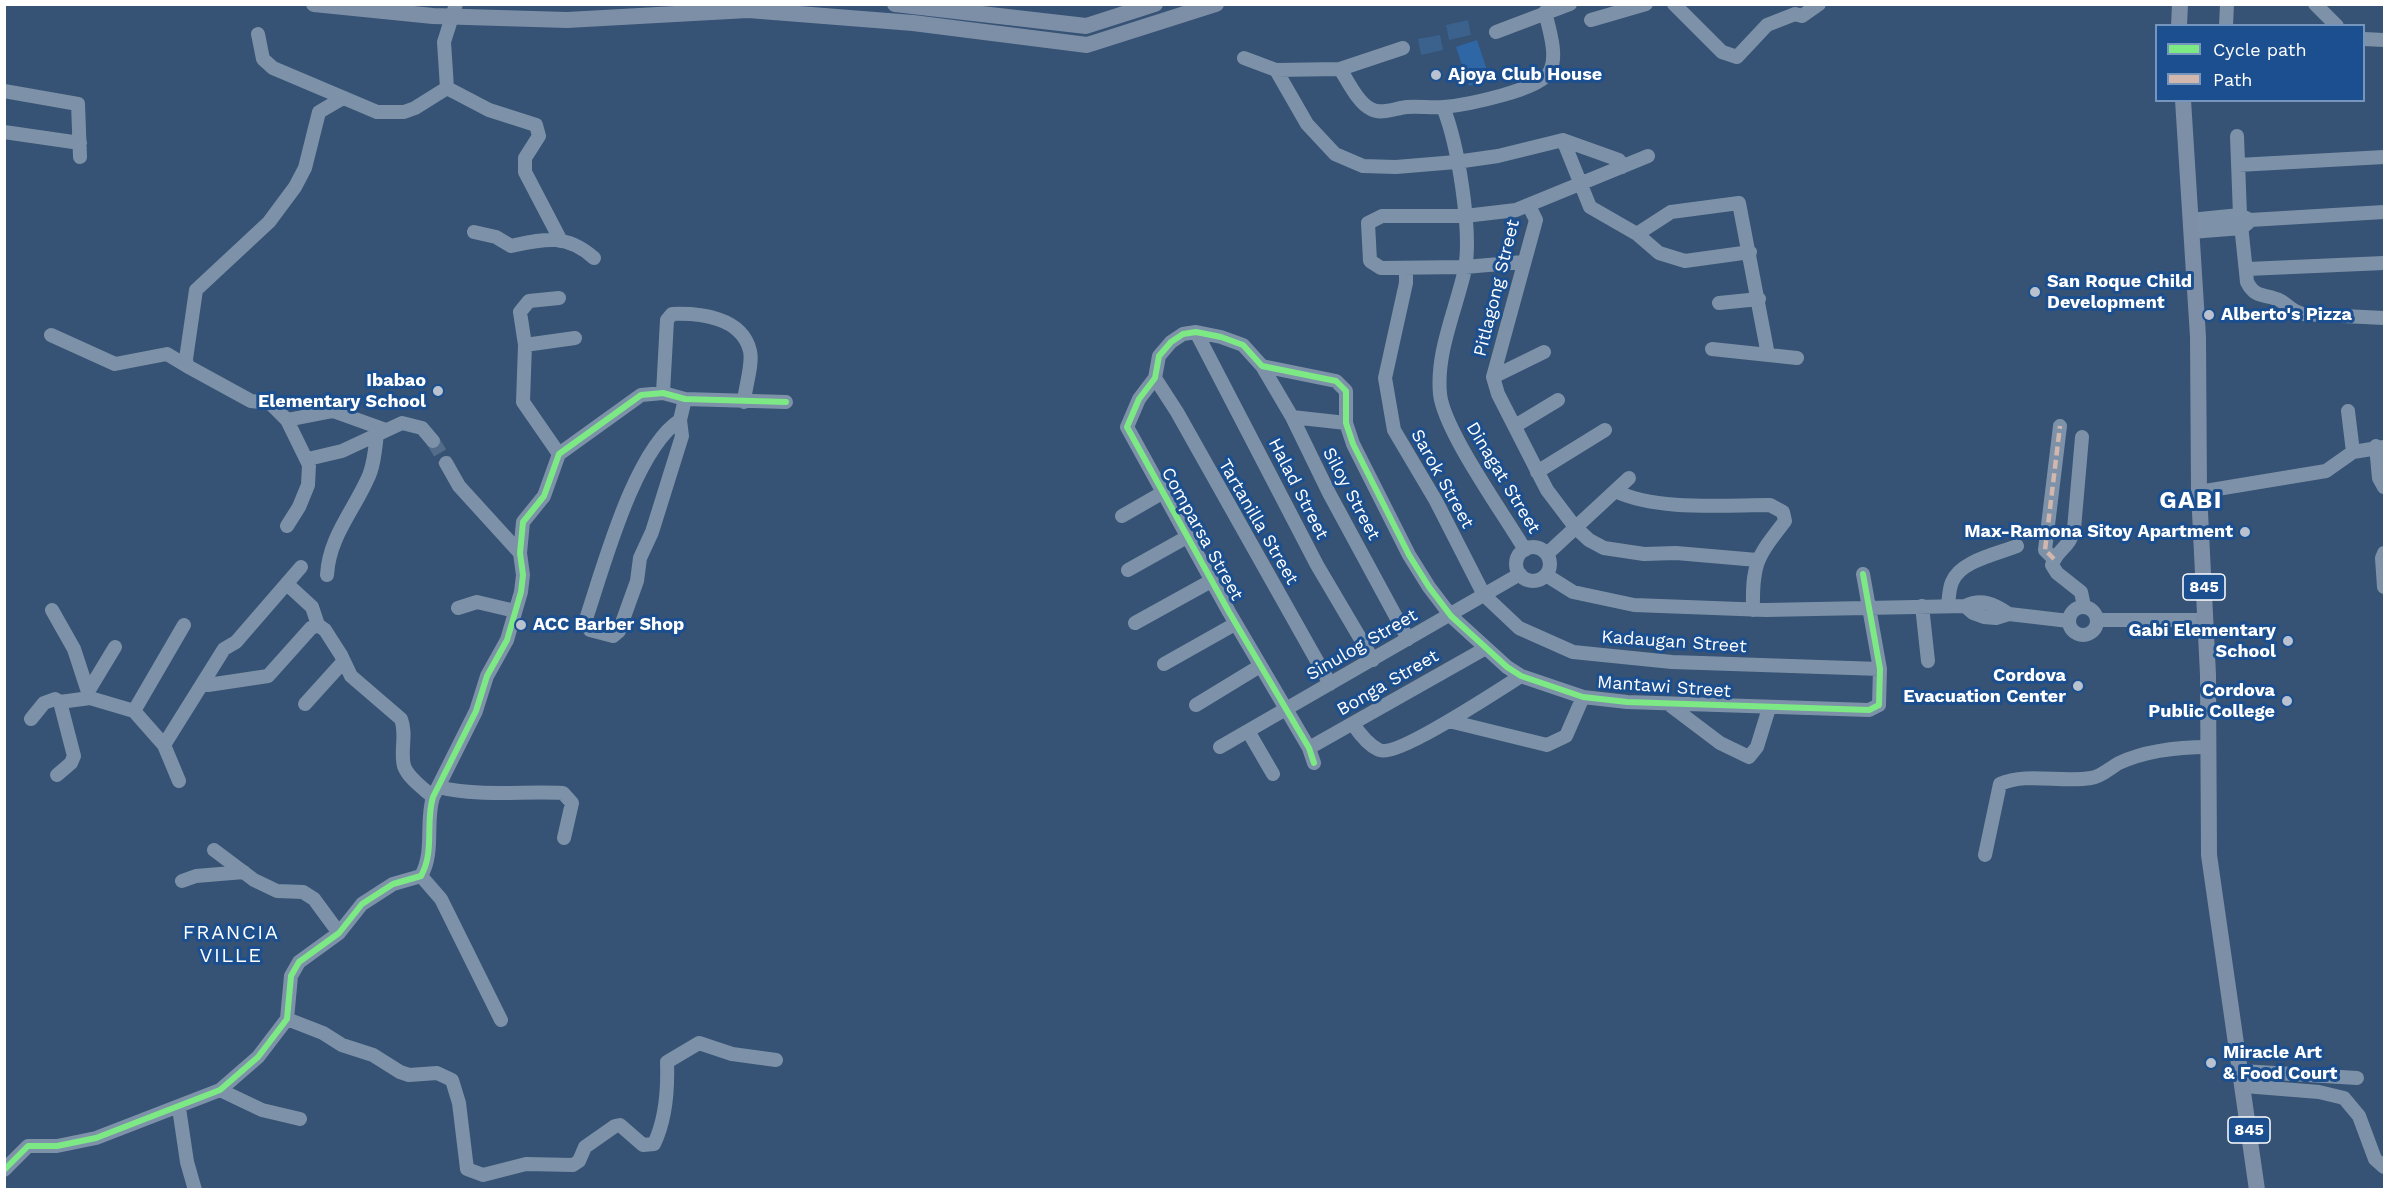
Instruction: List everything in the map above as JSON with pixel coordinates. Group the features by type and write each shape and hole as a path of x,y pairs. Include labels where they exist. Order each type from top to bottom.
{"main road":[{"path":"314,4 454,11 567,20 748,10 913,23 1087,45 1215,4"},
{"path":"895,4 1086,26 1155,4"},
{"path":"2179,24 2180,4"},
{"name":"845","path":"2183,102 2198,338 2199,492 2209,747 2209,855 2243,1079 2257,1190"}],"street":[{"path":"1496,32 1570,4"},
{"path":"1591,20 1646,4"},
{"path":"1674,4 1722,52 1732,57 1743,54 1767,25 1792,9 1802,15 1819,4"},
{"path":"2226,24 2227,4"},
{"path":"2315,4 2335,24"},
{"path":"447,88 444,42 454,11"},
{"path":"1340,69 1370,109 1380,111 1406,107 1443,107 1500,96 1544,80 1550,72 1552,63 1545,12"},
{"path":"258,34 263,59 273,68 377,112 404,112 427,98 438,96 447,88"},
{"path":"2365,39 2385,40"},
{"path":"1244,58 1276,70 1340,69 1403,48"},
{"path":"1276,70 1307,124 1335,154 1363,166 1396,167 1456,162 1498,156 1563,140 1619,160 1622,167"},
{"path":"447,88 489,110 536,125 539,136 525,158 525,172 561,241"},
{"path":"4,91 78,104 80,150 4,132"},
{"path":"187,366 188,336 196,290 269,222 295,187 305,168 319,112 343,98"},
{"name":"Dinagat Street","path":"1443,107 1456,162 1465,216 1465,267 1440,366 1440,396 1452,431 1525,550"},
{"path":"2237,136 2247,282 2254,293 2280,301 2295,312 2385,318"},
{"path":"1563,140 1590,207 1637,234 1659,253 1685,261 1750,252"},
{"path":"1522,262 1465,267 1381,268 1370,261 1368,223 1382,216 1465,216 1529,206 1648,156"},
{"path":"2238,165 2385,157"},
{"path":"1637,234 1671,212 1739,203 1768,355"},
{"name":"Pitlagong Street","path":"1529,206 1536,220 1522,262 1493,377 1498,394 1537,472 1575,527 1589,540 1604,548 1644,554 1676,553 1756,560"},
{"path":"2190,226 2385,212"},
{"path":"474,232 496,237 512,246 537,240 573,243 594,258"},
{"path":"2247,269 2385,263"},
{"name":"Sarok Street","path":"1406,269 1406,283 1385,378 1394,430 1436,501 1484,595"},
{"path":"559,298 529,301 523,305 520,312 525,345 523,402 559,454"},
{"path":"1719,303 1759,299"},
{"path":"663,393 668,320 672,314 705,316 731,324 746,342 750,352 744,402"},
{"name":"Siloy Street","path":"1196,332 1221,337 1242,345 1262,366 1292,417 1329,493 1408,639"},
{"name":"Comparsa Street","path":"1196,332 1183,334 1171,342 1159,356 1155,378 1139,399 1127,427 1235,624 1309,748 1314,763"},
{"name":"Halad Street","path":"1196,332 1317,565 1373,660"},
{"path":"51,335 115,364 167,354 250,401 270,404 286,420 308,459 308,485 299,507 286,526"},
{"path":"525,345 575,338"},
{"path":"1712,349 1797,358"},
{"path":"1493,377 1544,352"},
{"name":"Mantawi Street","path":"1262,366 1340,384 1347,397 1346,423 1365,472 1428,587 1451,616 1521,676 1583,697 1670,705 1869,710 1879,705 1880,669 1863,574"},
{"name":"Tartanilla Street","path":"1155,378 1177,412 1330,684"},
{"path":"4,1170 28,1146 57,1146 96,1138 220,1090 258,1057 287,1019 294,968 339,933 362,904 393,884 421,876 429,859 429,812 436,792 476,711 480,692 507,640 516,611 523,575 520,554 525,518 544,496 559,454 641,395 663,393 685,399 786,402"},
{"path":"680,420 670,427 634,480 585,622 590,630 613,636 619,632 637,580 640,558 652,532 682,436 680,420 685,399"},
{"path":"1515,426 1558,400"},
{"path":"286,420 333,411 382,432"},
{"path":"2348,411 2353,452"},
{"path":"1292,417 1346,423"},
{"path":"308,459 326,457 402,423 410,423 422,428 433,441"},
{"path":"2054,559 2045,550 2060,426"},
{"path":"1537,472 1605,430"},
{"path":"327,575 328,557 333,543 369,478 382,432"},
{"path":"2082,436 2071,542 2054,559 2052,565 2057,573 2081,592 2084,606"},
{"path":"2199,492 2326,471 2353,452 2380,447 2379,478 2385,487"},
{"path":"446,463 459,486 520,554"},
{"path":"1547,554 1629,478"},
{"path":"1614,491 1630,498 1664,503 1770,505 1784,512 1785,521 1756,560 1752,574 1753,610"},
{"path":"1122,516 1162,493"},
{"path":"1128,570 1187,537"},
{"path":"1948,606 1951,583 1956,575 1979,561 2017,546"},
{"path":"1534,547 1547,554 1550,565 1546,575 1531,580 1520,574 1517,562 1525,550 1534,547"},
{"path":"2385,553 2382,558 2385,587"},
{"path":"164,745 224,649 236,642 300,567"},
{"name":"Sinulog Street","path":"1220,747 1451,616 1520,574"},
{"path":"1546,575 1573,592 1634,605 1753,610 1965,606 1980,616 1996,618 2009,614 2069,621"},
{"path":"1135,623 1211,581"},
{"path":"287,584 312,607 318,626 325,630 351,676 401,719 404,726 404,765 408,774 436,792 563,793 572,803 564,838"},
{"name":"Kadaugan Street","path":"1484,595 1519,628 1573,652 1672,662 1880,669"},
{"path":"459,608 477,602 516,611"},
{"path":"1923,606 1928,661"},
{"path":"2084,606 2092,609 2098,620 2093,631 2084,635 2074,633 2069,621 2074,610 2084,606"},
{"path":"52,610 74,649 89,694"},
{"path":"2098,620 2205,620"},
{"path":"1164,663 1235,624"},
{"path":"134,711 184,625"},
{"path":"202,684 208,686 268,676 311,628 318,626"},
{"path":"89,694 115,647"},
{"name":"Bonga Street","path":"1309,748 1486,648"},
{"path":"305,704 344,662"},
{"path":"1196,705 1260,666"},
{"path":"1353,724 1361,735 1380,751 1392,751 1449,721 1521,676"},
{"path":"31,719 49,700 60,702 89,694 134,711 164,745 179,781"},
{"path":"1449,721 1546,745 1566,736 1583,697"},
{"path":"57,775 71,763 74,756 60,702"},
{"path":"1670,705 1720,743 1749,757 1757,747 1769,708"},
{"path":"1248,731 1273,774"},
{"path":"1985,855 2000,784 2014,778 2059,781 2094,778 2121,762 2172,747 2209,747"},
{"path":"214,850 267,887 278,891 303,892 314,899 339,933"},
{"path":"182,880 196,876 244,872"},
{"path":"421,876 441,900 501,1020"},
{"path":"287,1019 323,1033 342,1045 373,1055 400,1072 410,1075 438,1073 452,1080 459,1103 466,1169 483,1174 526,1164 573,1165 579,1161 585,1146 620,1125 643,1145 654,1144 660,1131 666,1099 667,1062 699,1043 732,1054 776,1060"},
{"path":"2243,1079 2357,1078"},
{"path":"2243,1079 2344,1098 2360,1116 2375,1160 2385,1167"},
{"path":"220,1090 262,1110 300,1119"},
{"path":"178,1108 187,1162 195,1190"}],"shaded area":[{"path":"1468,20 1471,35 1449,40 1446,25"},
{"path":"1440,35 1443,50 1421,55 1418,39"},
{"path":"1477,40 1490,79 1469,86 1456,47"}],"tunnel":[{"path":"433,441 446,463"}],"marked path":[{"path":"2054,559 2045,550 2060,426"}],"cycle path":[{"path":"1314,763 1309,748 1229,612 1127,427 1139,399 1155,378 1159,356 1171,342 1183,334 1196,332 1221,337 1243,345 1262,366 1336,381 1346,391 1346,423 1353,444 1409,555 1451,616 1507,667 1521,676 1583,697 1627,702 1869,710 1879,705 1880,669 1863,574"},
{"path":"4,1170 28,1146 57,1146 96,1138 220,1090 258,1057 287,1019 291,976 299,962 339,933 362,904 393,884 421,876 428,857 433,797 476,711 487,676 507,640 521,592 523,575 520,553 523,522 544,496 559,454 641,395 663,393 685,399 786,402"}],"place":[{"name":"Ajoya Club House","path":"1436,75"},
{"name":"San Roque Child Development","path":"2035,292"},
{"name":"Alberto's Pizza","path":"2209,315"},
{"name":"Ibabao Elementary School","path":"438,391"},
{"name":"Max-Ramona Sitoy Apartment","path":"2245,532"},
{"name":"ACC Barber Shop","path":"521,625"},
{"name":"Gabi Elementary School","path":"2288,641"},
{"name":"Cordova Evacuation Center","path":"2078,686"},
{"name":"Cordova Public College","path":"2287,701"},
{"name":"Miracle Art & Food Court","path":"2211,1063"}],"district":[{"name":"GABI","path":"2191,501"},
{"name":"FRANCIA VILLE","path":"231,944"}]}
